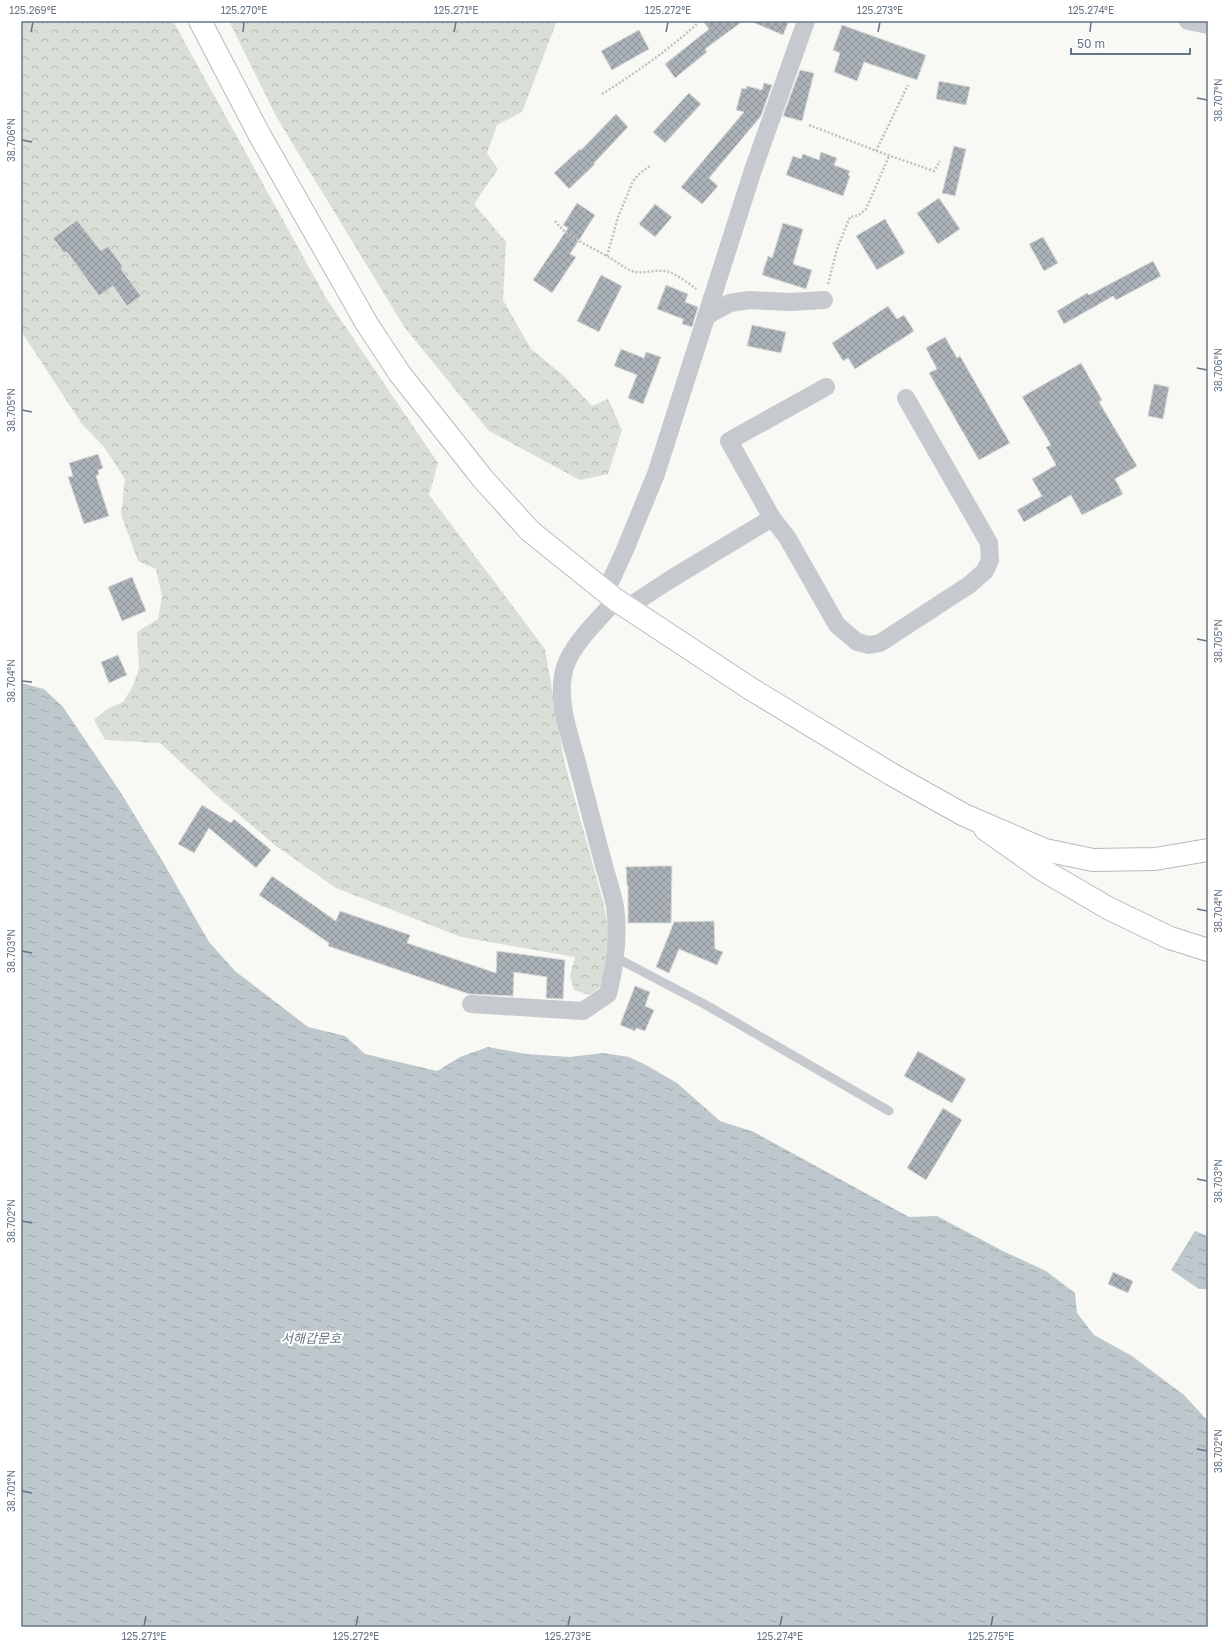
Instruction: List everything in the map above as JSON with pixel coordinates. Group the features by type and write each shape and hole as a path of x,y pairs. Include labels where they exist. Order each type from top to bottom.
{"main road":[{"path":"200,21 259,134 367,324 400,374 483,479 530,531 617,599 751,689 891,774 964,815 1043,870 1108,908 1170,938 1208,950"},
{"path":"964,815 1046,850 1093,860 1155,859 1208,850"}],"street":[{"path":"617,599 624,552 656,474 753,170 806,21"},
{"path":"1188,21 1208,25"},
{"path":"706,316 730,302 749,300 790,302 824,300"},
{"path":"826,386 730,441 772,518 787,537 837,625 857,642 869,645 880,643 968,585 985,571 990,560 989,543 906,398"},
{"path":"471,1004 582,1010 608,994 616,946 615,907 566,721 563,706 563,679 566,666 574,650 617,599 671,579 772,518"}],"lane":[{"path":"615,957 706,1005 889,1111"}],"path":[{"path":"602,94 648,64 700,21"},
{"path":"876,151 908,85"},
{"path":"809,125 889,156 934,171 940,161"},
{"path":"824,300 838,246 850,217 859,215 866,209 889,156"},
{"path":"607,256 618,217 633,182 640,173 650,166"},
{"path":"555,221 560,228 574,240 607,256 630,270 642,273 653,271 669,272 712,298"}],"green space":[{"path":"21,21 173,21 326,298 438,463 429,495 545,649 564,760 604,905 608,928 605,965 601,986 590,995 574,990 570,976 575,957 461,937 336,888 276,846 217,796 160,743 105,740 94,720 107,709 123,702 133,686 139,668 137,632 158,619 162,596 156,569 138,561 121,515 125,479 104,447 82,424 21,331"},
{"path":"229,21 557,21 522,112 497,125 487,153 498,169 474,204 506,242 503,300 531,349 563,375 592,406 608,399 622,430 608,474 580,480 489,431 405,328 277,118"}],"water":[{"name":"서해갑문호","path":"21,683 44,689 63,707 121,793 209,942 235,971 308,1027 345,1036 365,1054 437,1071 460,1057 488,1047 526,1054 569,1057 603,1053 629,1057 677,1083 720,1121 754,1132 909,1217 937,1216 1003,1251 1046,1271 1075,1293 1077,1313 1094,1335 1132,1356 1184,1395 1208,1421 1208,1627 21,1627"},
{"path":"1195,1231 1208,1236 1208,1289 1199,1289 1171,1270"}],"building":[{"path":"703,21 743,21 705,49 707,52 675,78 665,64 709,29"},
{"path":"750,21 789,21 783,35"},
{"path":"842,25 926,55 917,80 864,62 857,81 834,72 840,53 833,50"},
{"path":"639,30 649,49 612,70 601,51"},
{"path":"800,70 814,73 802,121 783,116"},
{"path":"939,81 970,87 966,105 936,99"},
{"path":"764,83 772,85 761,116 709,178 718,186 702,204 681,187 744,112 736,110 742,88 746,89 747,86 762,90"},
{"path":"689,93 701,104 665,143 653,132"},
{"path":"616,114 628,127 594,163 595,164 569,189 554,173 580,149 581,150"},
{"path":"954,146 966,149 955,196 942,193"},
{"path":"821,152 837,158 834,165 850,171 848,175 850,176 843,196 786,175 793,156 801,159 803,154 819,160"},
{"path":"939,198 960,229 938,244 917,213"},
{"path":"577,203 595,215 570,254 576,257 552,293 533,280 568,228 563,225"},
{"path":"655,204 672,217 655,237 639,224"},
{"path":"885,219 905,253 877,270 856,236"},
{"path":"77,220 101,251 108,246 123,267 121,269 141,296 127,306 113,286 99,296 67,252 64,253 53,238"},
{"path":"783,223 803,229 793,264 812,270 806,289 762,275 768,256 772,258"},
{"path":"1043,237 1058,263 1044,271 1029,244"},
{"path":"1153,261 1161,276 1116,300 1113,296 1064,324 1057,311 1087,293 1089,295"},
{"path":"601,275 622,286 599,332 577,321"},
{"path":"666,285 688,294 685,302 698,307 692,327 682,324 683,319 657,309"},
{"path":"888,306 897,319 904,315 914,331 855,369 848,358 843,361 832,343"},
{"path":"752,325 786,332 781,353 747,346"},
{"path":"945,337 957,358 960,356 1010,443 979,460 929,373 937,369 926,348"},
{"path":"621,349 644,358 646,352 661,357 643,404 628,398 637,375 614,366"},
{"path":"1081,363 1102,400 1099,402 1137,466 1115,479 1123,494 1082,515 1071,495 1024,522 1017,510 1042,496 1032,479 1056,465 1046,447 1051,445 1022,397"},
{"path":"1154,384 1169,387 1163,419 1148,416"},
{"path":"98,454 103,468 98,470 99,474 96,476 109,516 84,524 68,477 73,476 69,463"},
{"path":"132,577 146,611 122,621 108,587"},
{"path":"118,655 127,675 109,683 101,662"},
{"path":"202,805 231,823 234,819 271,850 256,868 209,828 194,853 178,844"},
{"path":"672,866 671,923 628,923 628,885 626,867"},
{"path":"272,876 336,921 340,911 410,935 407,943 496,973 497,951 565,960 563,999 546,998 547,977 514,972 513,996 469,994 328,946 329,943 259,895"},
{"path":"714,921 715,949 723,952 717,965 679,949 669,973 656,967 674,922"},
{"path":"635,986 650,992 645,1006 654,1010 645,1031 636,1028 635,1031 620,1025"},
{"path":"918,1051 966,1079 952,1103 904,1076"},
{"path":"943,1108 962,1120 926,1180 907,1168"},
{"path":"1113,1272 1133,1281 1128,1293 1108,1284"}]}
